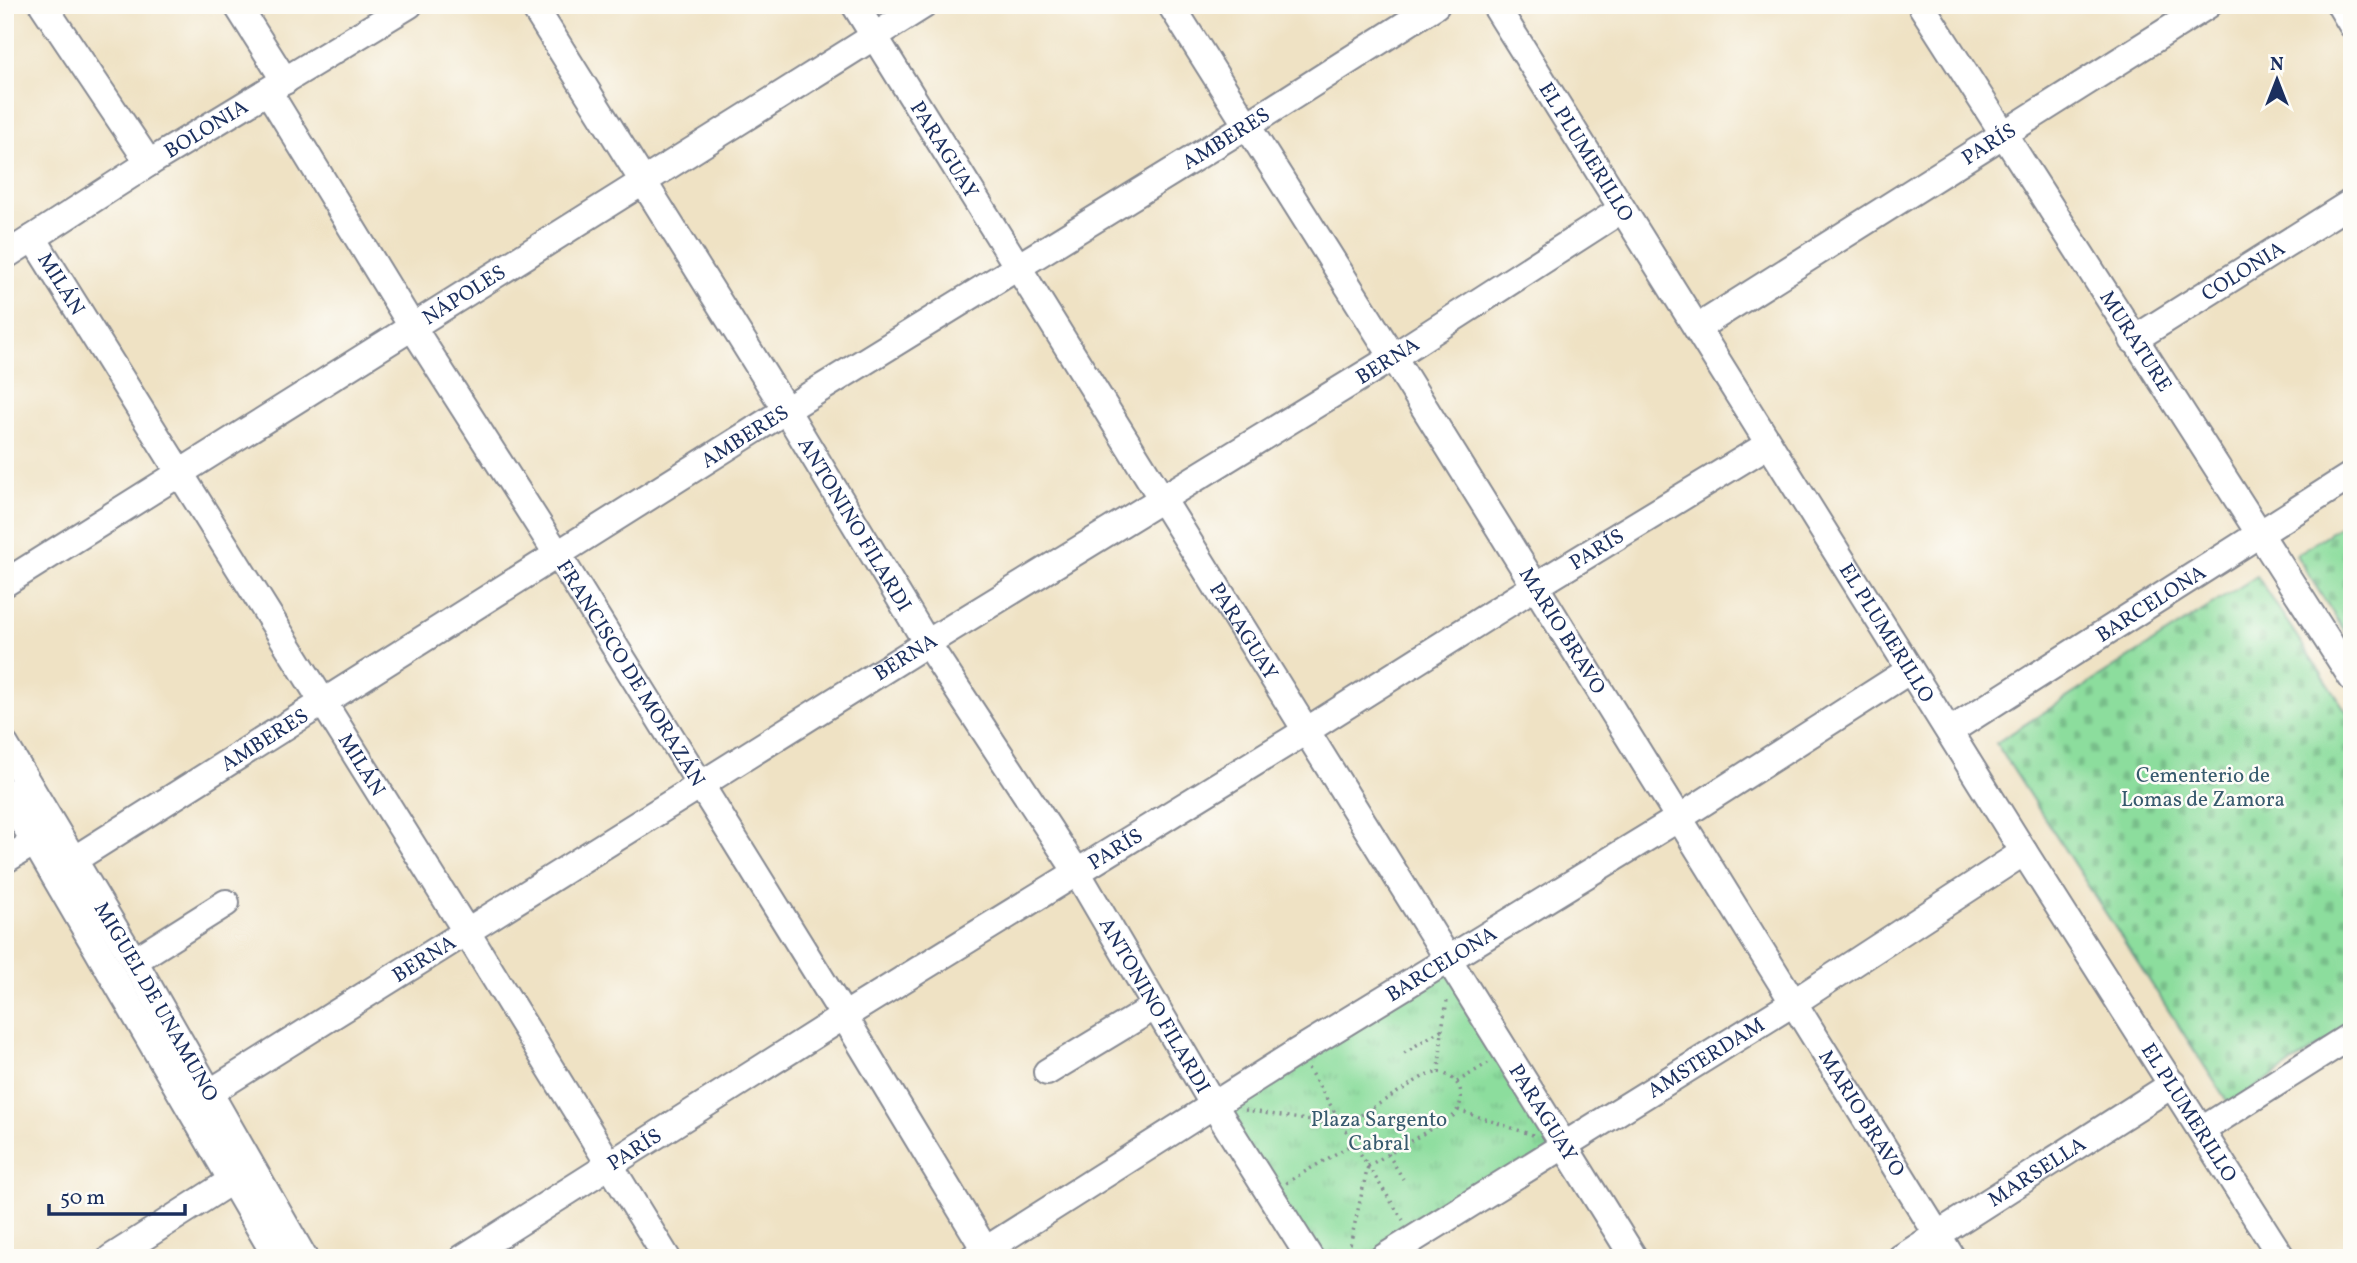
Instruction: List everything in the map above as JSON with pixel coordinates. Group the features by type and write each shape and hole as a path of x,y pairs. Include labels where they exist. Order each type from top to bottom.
{"street":[{"path":"43,5 149,163"},
{"name":"FRANCISCO DE MORAZÁN","path":"237,5 276,86 413,328 558,555 844,1016 983,1255"},
{"name":"BOLONIA","path":"5,256 149,163 409,5"},
{"name":"ANTONINO FILARDI","path":"533,5 786,410 927,643 1077,872 1213,1104 1310,1258"},
{"name":"PARAGUAY","path":"855,5 1634,1258"},
{"name":"NÁPOLES","path":"5,583 924,5"},
{"name":"MARIO BRAVO","path":"1171,5 1393,356 1952,1258"},
{"name":"AMBERES","path":"64,864 1436,5"},
{"name":"EL PLUMERILLO","path":"1494,5 2024,852 2282,1258"},
{"name":"MURATURE","path":"1921,5 2001,134 2352,678"},
{"name":"PARÍS","path":"1697,328 2208,5"},
{"path":"2340,5 2352,25"},
{"name":"COLONIA","path":"2133,340 2352,202"},
{"name":"BERNA","path":"200,1099 927,643 1393,356 1621,210"},
{"name":"MILÁN","path":"33,237 667,1258"},
{"name":"PARÍS","path":"463,1258 844,1016 1769,444"},
{"name":"BARCELONA","path":"1950,731 2352,475"},
{"name":"BARCELONA","path":"983,1255 1213,1104 1451,962 1910,670"},
{"name":"MIGUEL DE UNAMUNO","path":"5,745 45,836"},
{"name":"MIGUEL DE UNAMUNO","path":"5,791 45,836 134,961 200,1099"},
{"path":"5,860 45,836"},
{"name":"AMSTERDAM","path":"1383,1258 1793,1003 2024,852"},
{"name":"MIGUEL DE UNAMUNO","path":"64,864 242,1175 277,1258"},
{"path":"134,961 226,903"},
{"path":"1047,1072 1156,1006"},
{"path":"2202,1130 2352,1035"},
{"name":"MARSELLA","path":"1901,1258 2173,1084"},
{"path":"111,1258 242,1175"},
{"name":"MIGUEL DE UNAMUNO","path":"242,1175 304,1258"}],"path":[{"path":"1439,1072 1451,962"},
{"path":"1404,1053 1442,1029"},
{"path":"1297,1052 1414,1238"},
{"path":"1457,1082 1505,1052"},
{"path":"1213,1104 1343,1126 1424,1076 1439,1072 1447,1074 1457,1082 1462,1093 1458,1110 1453,1116 1368,1166 1347,1258"},
{"path":"1458,1110 1563,1145"},
{"path":"1269,1193 1354,1143"},
{"path":"1388,1154 1403,1179"}],"green space":[{"path":"2352,518 2352,643 2296,555"},
{"name":"Cementerio de Lomas de Zamora","path":"2257,576 2352,720 2352,1025 2229,1104 1996,743"},
{"name":"Plaza Sargento Cabral","path":"1448,958 1563,1145 1384,1258 1310,1258 1213,1104"}]}
